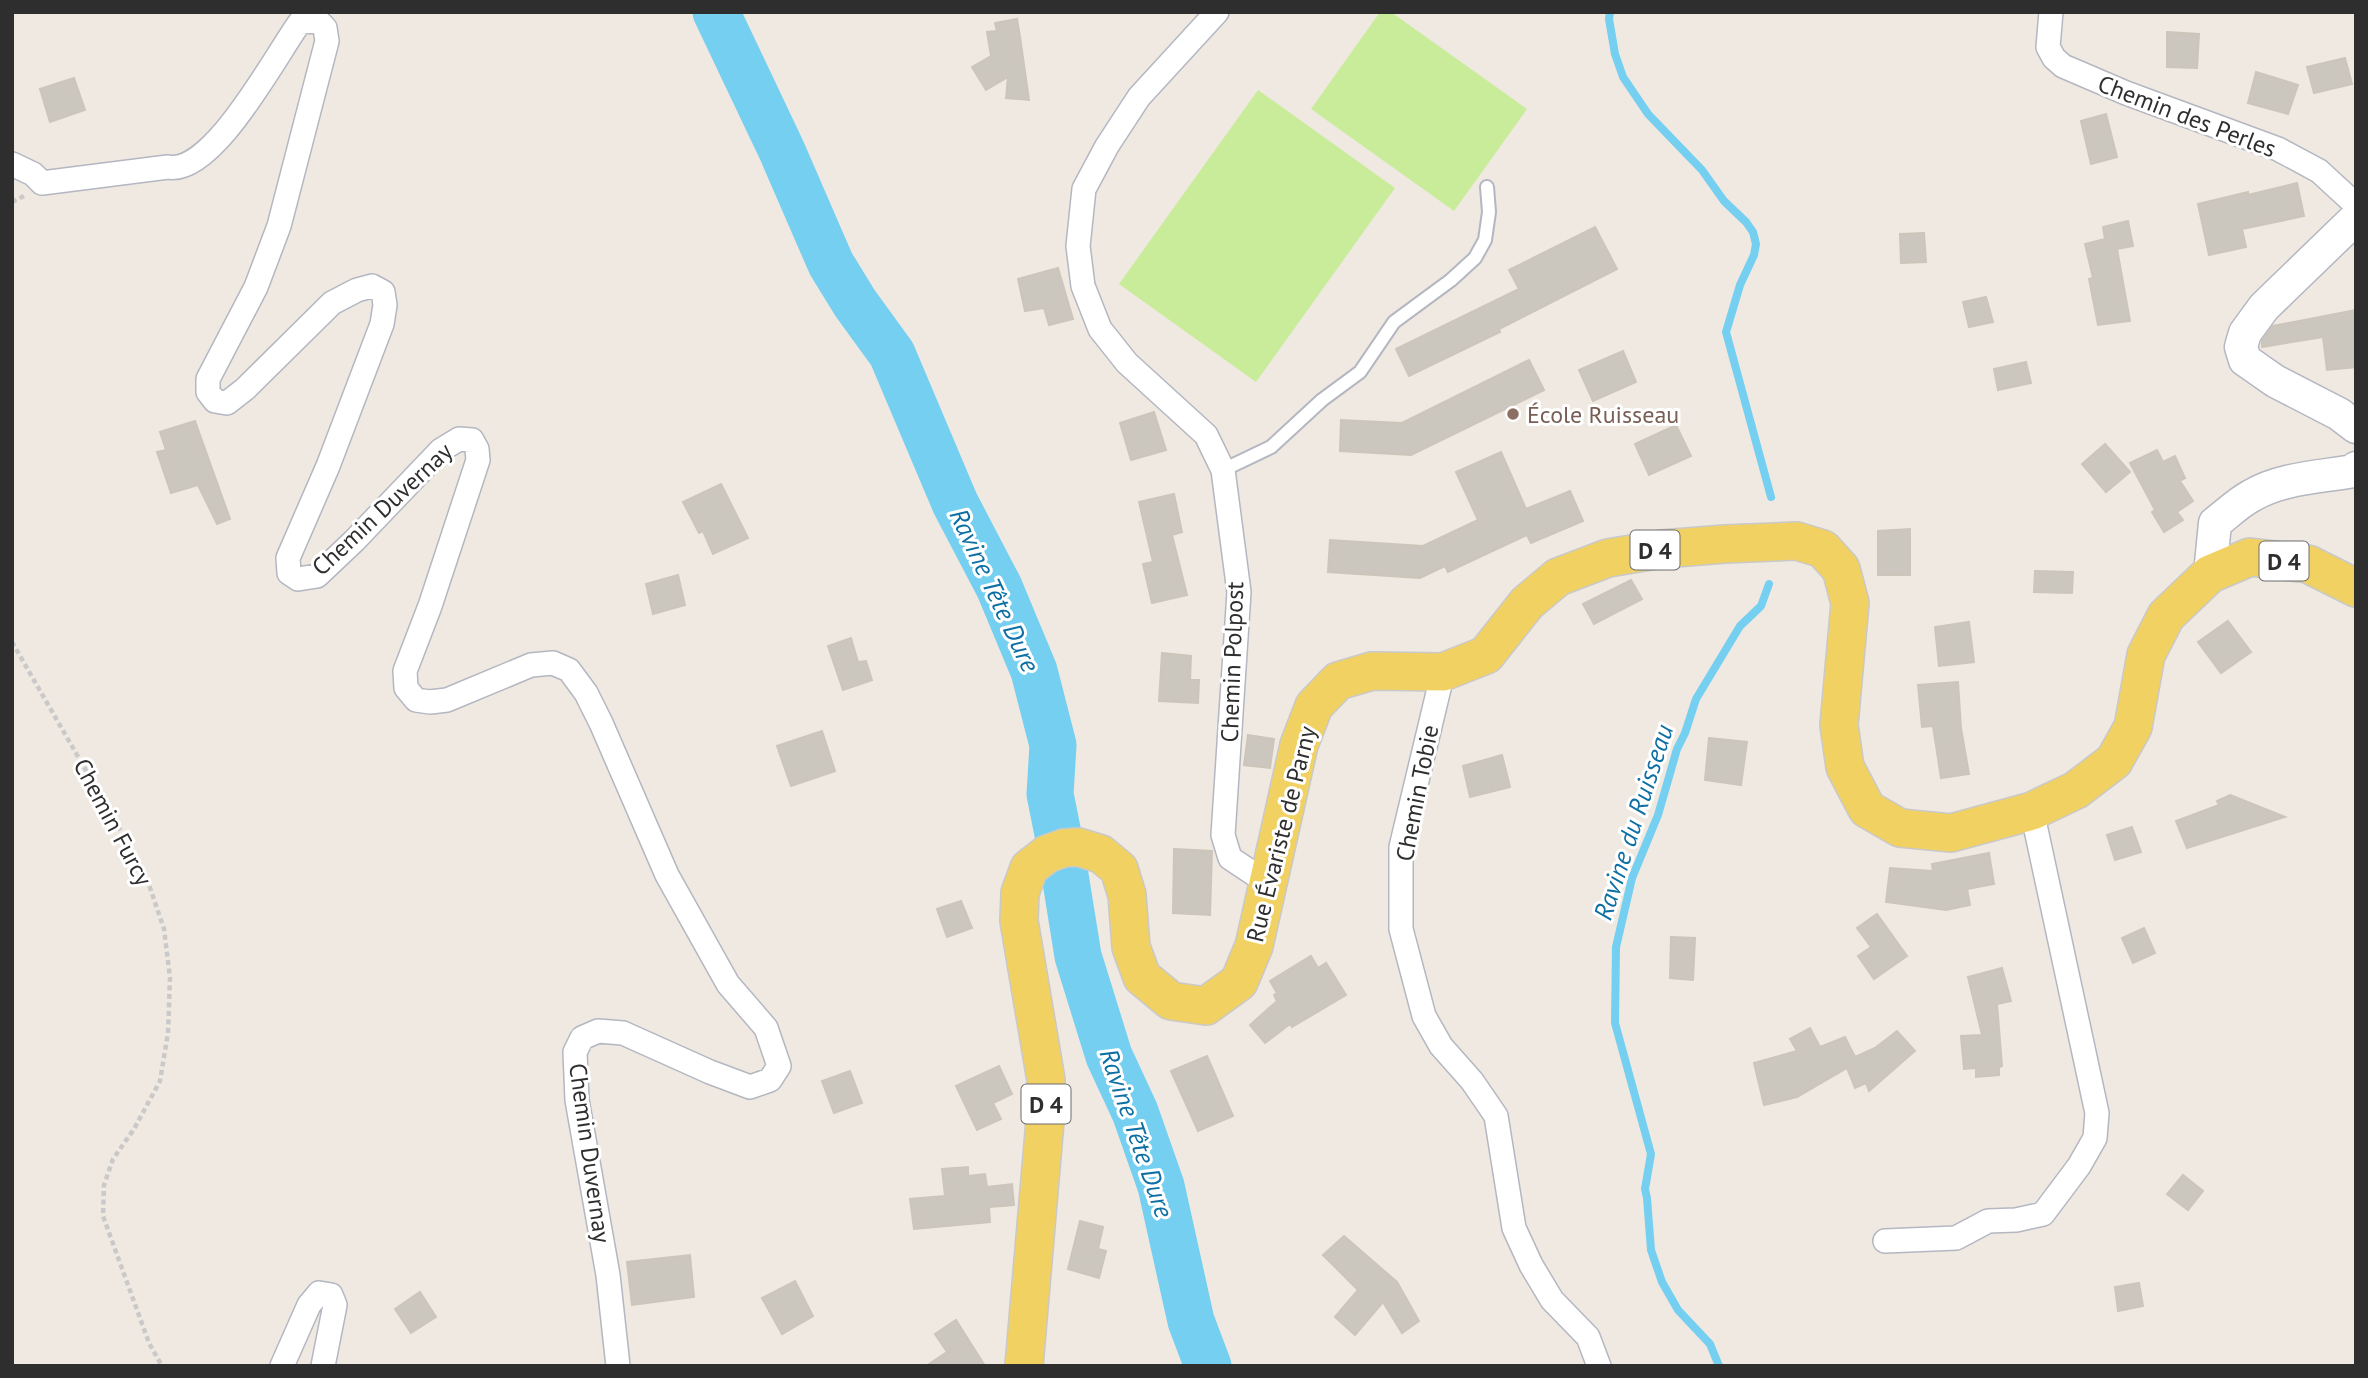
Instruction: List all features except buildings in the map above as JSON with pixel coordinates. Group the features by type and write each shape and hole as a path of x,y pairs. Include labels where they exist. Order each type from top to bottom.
{"main road":[{"path":"2356,218 2264,307 2245,333 2241,347 2245,360 2275,381 2339,414 2356,427"},
{"path":"2210,574 2216,523 2251,495 2282,483 2354,471 2356,468"},
{"name":"Rue Évariste de Parny","path":"1024,1366 1044,1135 1046,1080 1019,921 1020,893 1029,868 1047,854 1064,848 1078,847 1101,854 1119,869 1127,895 1131,947 1142,977 1171,1001 1206,1006 1239,982 1254,946 1299,745 1314,706 1338,681 1371,671 1443,672 1486,655 1527,603 1558,577 1608,558 1662,549 1797,541 1824,549 1841,569 1850,603 1839,725 1845,767 1867,809 1900,828 1951,833 2032,811 2076,790 2114,761 2133,727 2146,655 2166,616 2210,574 2250,557 2308,564 2356,588"}],"street":[{"name":"Chemin Polpost","path":"1217,12 1139,97 1107,146 1084,189 1077,246 1083,286 1100,329 1128,363 1206,435 1223,470 1239,592 1223,835 1230,858 1256,876 1270,881"},
{"name":"Chemin des Perles","path":"2051,12 2048,47 2054,58 2063,66 2126,93 2278,149 2319,171 2356,205"},
{"name":"Chemin Duvernay","path":"12,164 33,174 42,183 168,166 175,168 193,162 230,125 266,78 300,22 318,21 325,28 327,41 279,226 256,287 208,379 208,393 215,401 227,402 245,389 332,303 357,290 372,286 383,292 385,304 382,324 328,466 288,558 289,573 298,579 317,576 441,450 459,439 472,440 478,449 478,460 430,606 405,671 407,688 416,700 430,702 447,700 531,665 553,663 569,670 586,693 601,723 667,875 728,984 766,1028 779,1066 770,1080 750,1087 623,1033 598,1031 582,1038 575,1052 577,1100 608,1275 618,1366"},
{"name":"Chemin Tobie","path":"1443,672 1401,847 1401,929 1424,1016 1441,1046 1472,1081 1496,1116 1514,1228 1531,1265 1552,1300 1588,1337 1599,1366"},
{"path":"1885,1241 1956,1238 1988,1221 2016,1220 2043,1214 2079,1166 2095,1138 2096,1113 2032,811"},
{"path":"282,1366 309,1305 319,1293 331,1295 335,1306 323,1366"}],"lane":[{"path":"1223,470 1271,447 1322,400 1360,372 1394,322 1451,280 1475,258 1485,240 1489,212 1487,187"}],"path":[{"name":"Chemin Furcy","path":"12,642 145,873 164,929 170,978 168,1033 160,1081 134,1129 113,1159 104,1185 103,1216 149,1343 162,1366"}],"green space":[{"path":"1380,12 1391,12 1527,109 1454,211 1311,109"},
{"path":"1258,90 1395,188 1256,382 1119,284"}],"waterway":[{"name":"Ravine Tête Dure","path":"716,12 782,151 831,264 892,354 955,503 999,587 1034,671 1053,745 1050,794 1078,956 1109,1056 1135,1112 1161,1186 1191,1321 1208,1366"},
{"name":"Ravine du Ruisseau","path":"1610,12 1615,54 1623,77 1648,114 1702,170 1724,201 1753,232 1756,244 1754,255 1740,285 1726,332 1771,497"},
{"name":"Ravine du Ruisseau","path":"1719,1366 1710,1344 1678,1310 1662,1282 1651,1250 1645,1189 1651,1154 1615,1023 1616,947 1632,878 1658,815 1677,749 1696,699 1740,626 1761,606 1769,584"}],"place":[{"name":"École Ruisseau","path":"1513,414"}]}
